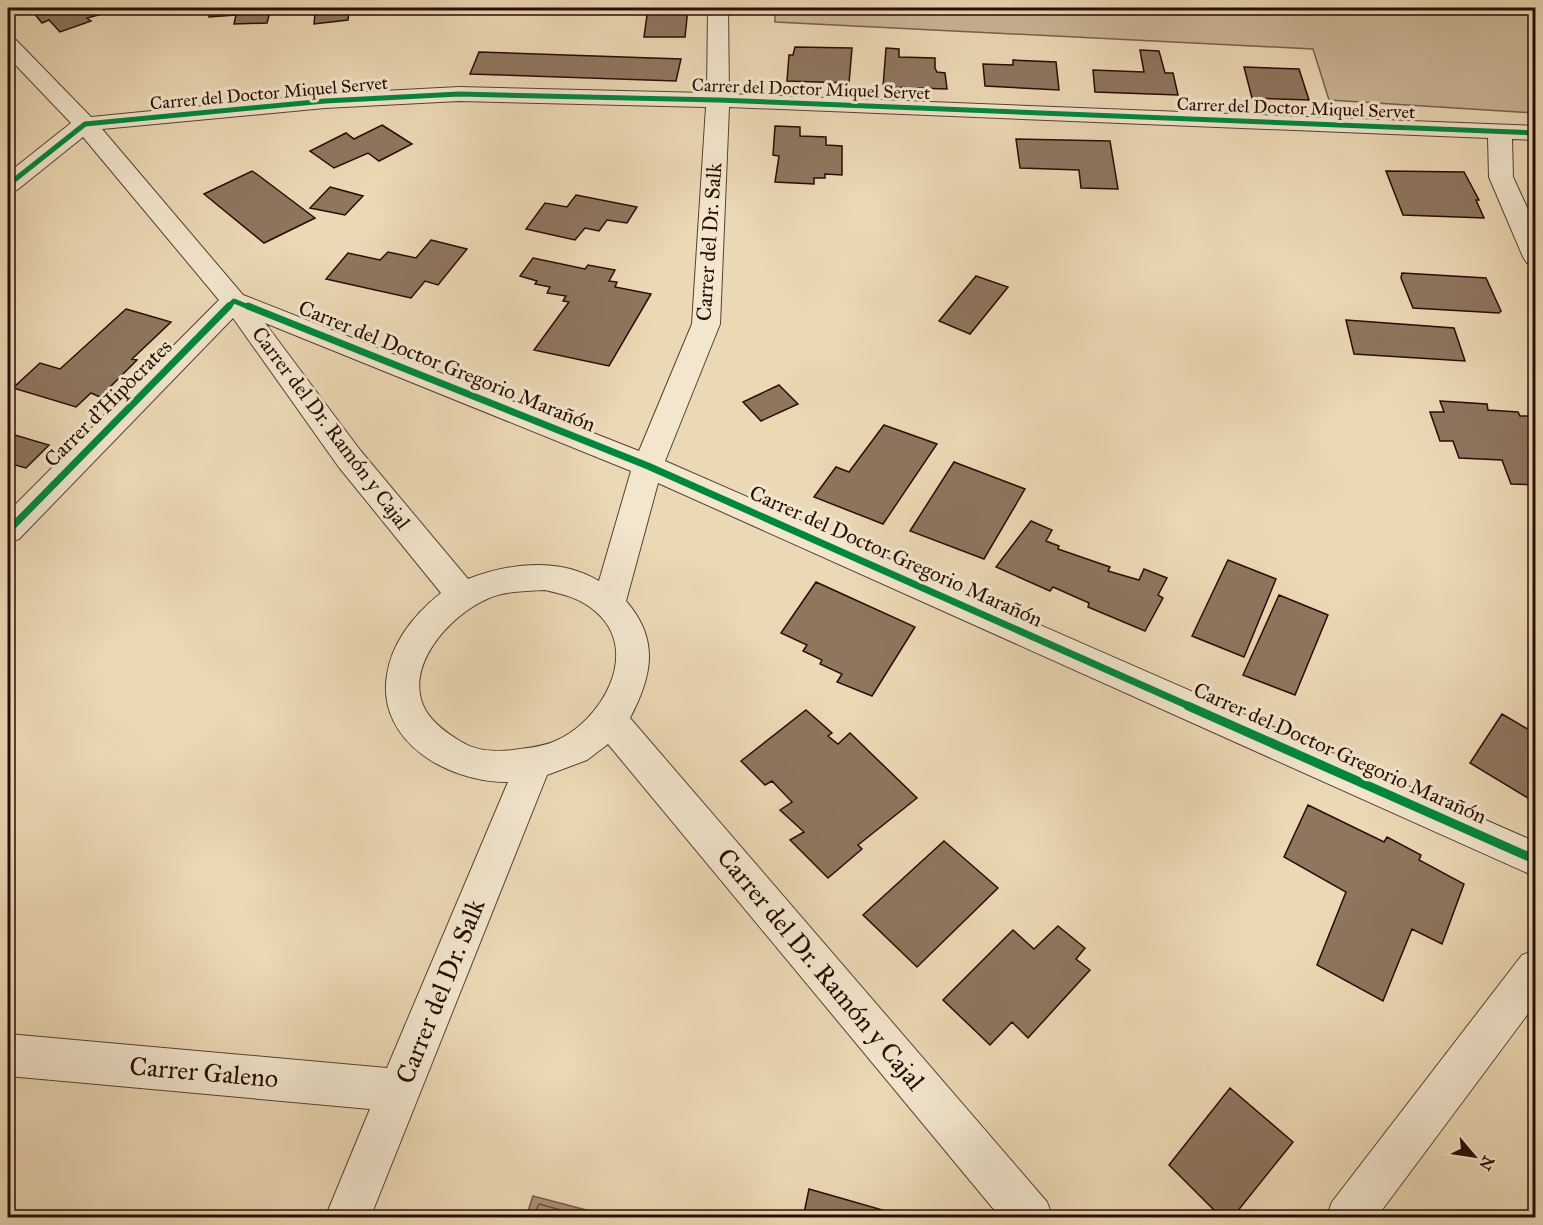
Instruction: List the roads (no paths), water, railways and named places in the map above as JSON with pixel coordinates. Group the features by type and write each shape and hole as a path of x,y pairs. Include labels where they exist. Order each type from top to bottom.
{"street":[{"name":"Carrer del Dr. Salk","path":"609,603 648,466 706,324 718,100 718,8"},
{"name":"Carrer del Dr. Ramón y Cajal","path":"8,45 85,124 234,301 349,458 464,596"},
{"name":"Carrer del Doctor Miquel Servet","path":"85,124 324,101 459,94 718,100 1536,133"},
{"path":"8,185 85,124"},
{"path":"1500,131 1501,177 1536,257"},
{"name":"Carrer del Doctor Gregorio Marañón","path":"234,301 648,466 1536,860"},
{"name":"Carrer d'Hipòcrates","path":"8,531 234,301"},
{"path":"545,577 580,585 609,603 626,625 634,656 629,688 610,720 573,749 533,764 493,767 454,756 424,736 406,707 404,670 416,639 440,611 464,596 507,579 545,577"},
{"name":"Carrer del Dr. Ramón y Cajal","path":"610,720 1031,1218"},
{"name":"Carrer del Dr. Salk","path":"347,1218 533,764"},
{"path":"1348,1218 1536,969"},
{"name":"Carrer Galeno","path":"8,1055 400,1090"}],"water":[{"path":"533,1196 613,1217 526,1217"}]}
